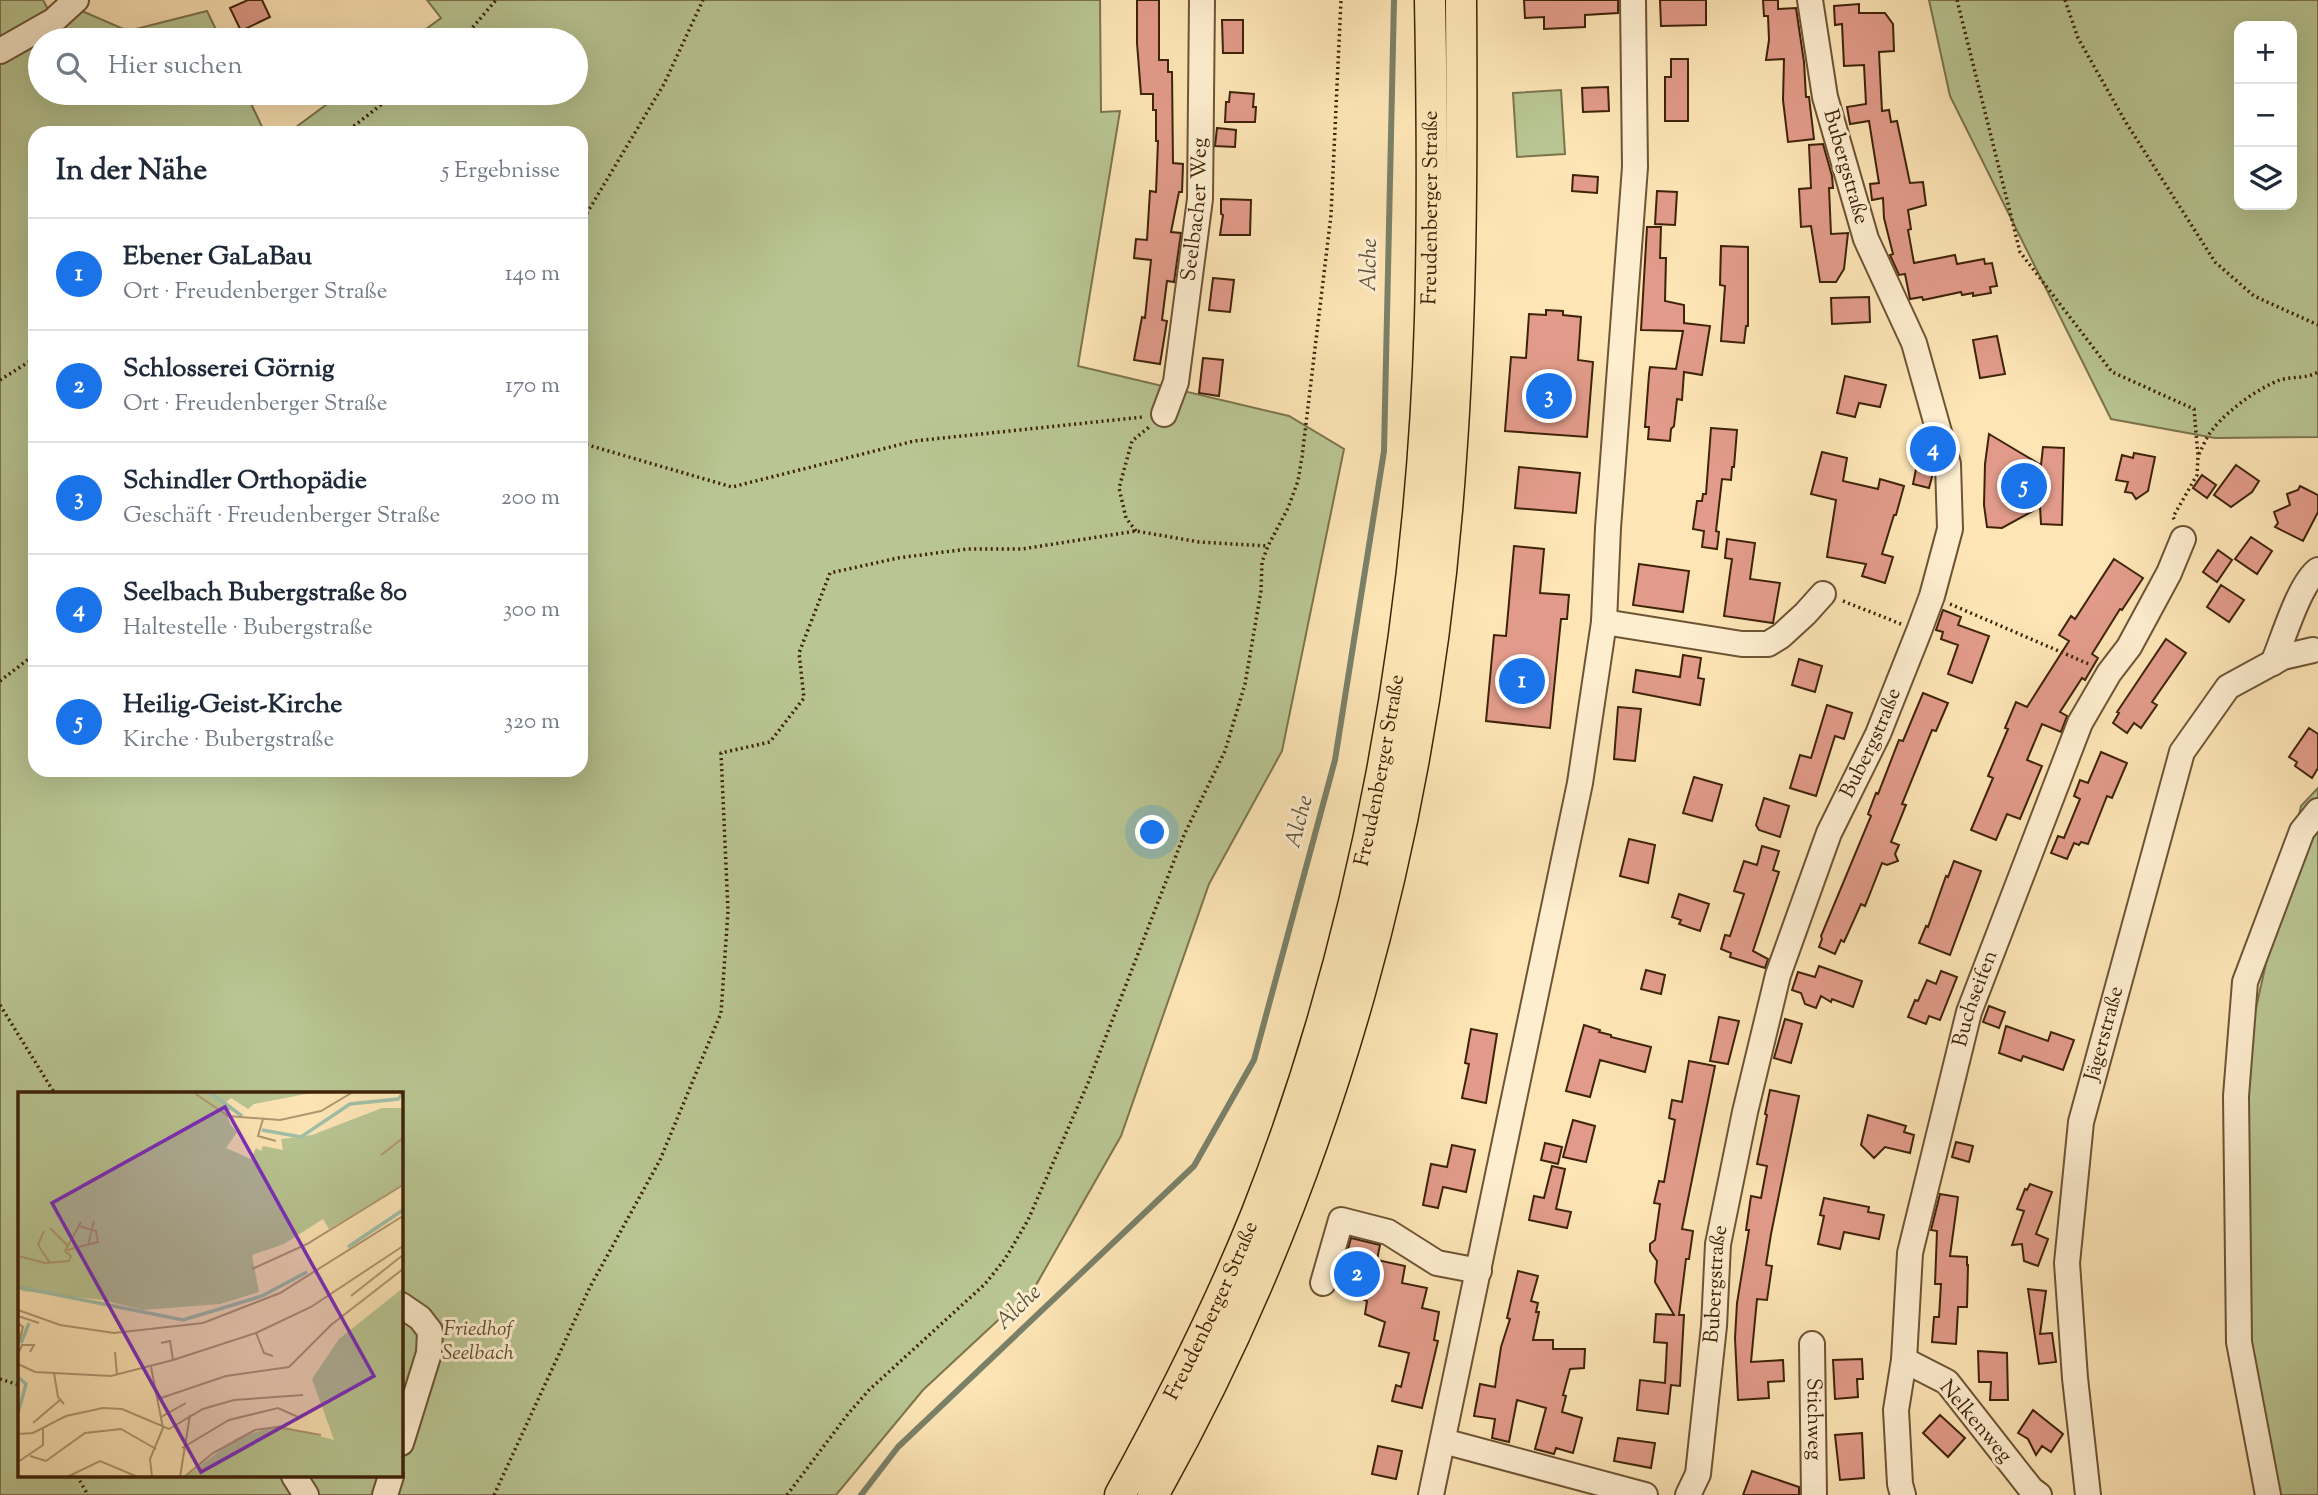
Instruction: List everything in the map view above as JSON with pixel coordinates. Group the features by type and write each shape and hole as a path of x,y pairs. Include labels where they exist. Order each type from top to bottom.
{"main road":[{"name":"Freudenberger Straße","path":"1120,1495 1193,1357 1256,1215 1290,1122 1345,938 1371,823 1394,700 1422,461 1431,282 1433,136 1430,0"},
{"name":"Freudenberger Straße","path":"1153,1495 1220,1368 1283,1223 1318,1129 1348,1036 1374,941 1399,828 1424,701 1440,580 1451,460 1462,165 1461,0"}],"street":[{"path":"41,28 54,21 76,0"},
{"name":"Seelbacher Weg","path":"1164,414 1176,382 1200,199 1202,0"},
{"path":"1431,1495 1580,783 1604,622 1608,528 1635,167 1633,0"},
{"name":"Bubergstraße","path":"1688,1495 1698,1474 1714,1326 1718,1244 1745,1112 1778,975 1829,833 1878,734 1919,631 1932,596 1950,529 1948,464 1914,344 1866,239 1825,97 1810,0"},
{"path":"0,51 28,35"},
{"name":"Buchseifen","path":"1903,1495 1896,1410 1904,1360 1910,1253 1969,1012 2080,723 2109,673 2129,647 2169,573 2183,539"},
{"path":"2273,663 2299,598 2318,570"},
{"path":"1604,622 1742,644 1768,644 1781,636 1823,594"},
{"name":"Jägerstraße","path":"2088,1495 2075,1378 2067,1263 2081,1122 2182,752 2228,687 2283,657 2312,650"},
{"path":"2268,1495 2239,1342 2236,1096 2245,982 2302,831 2318,811"},
{"path":"1324,1283 1341,1220 1388,1232 1437,1263 1479,1271"},
{"path":"402,1306 420,1318 430,1331 429,1353 405,1410 402,1435"},
{"name":"Stichweg","path":"1812,1344 1814,1495"},
{"name":"Nelkenweg","path":"1904,1360 1947,1382 2031,1489 2039,1495"},
{"path":"1443,1441 1645,1495"},
{"path":"385,1495 390,1478"}],"path":[{"path":"472,28 496,0"},
{"path":"588,211 664,84 703,0"},
{"path":"786,1495 869,1390 985,1284 1005,1259 1028,1220 1093,1071 1184,835 1225,751 1245,684 1261,591 1262,562 1298,481 1304,444 1331,215 1340,0"},
{"path":"1957,0 2020,252 2112,372 2194,409 2197,475 2174,517 2183,539"},
{"path":"2065,0 2078,38 2125,121 2215,262 2254,296 2318,325"},
{"path":"354,126 381,105"},
{"path":"0,380 28,362"},
{"path":"2198,456 2211,431 2239,406 2277,381 2318,372"},
{"path":"588,445 732,487 914,441 1164,414"},
{"path":"1136,531 1126,518 1119,488 1132,441 1164,414"},
{"path":"494,1495 590,1287 660,1160 721,1013 728,911 721,753 770,742 804,698 799,653 830,573 898,558 967,549 1022,549 1136,531 1199,542 1268,546"},
{"path":"1823,594 1919,631"},
{"path":"1932,596 2109,673"},
{"path":"0,681 28,659"},
{"path":"0,1005 54,1092"},
{"path":"0,1379 18,1385"},
{"path":"78,1478 88,1495"}],"green space":[{"name":"Friedhof Seelbach","path":"0,0 43,0 51,15 82,11 121,28 28,28 28,105 252,105 262,126 28,126 28,777 588,777 588,126 297,126 326,105 588,105 588,28 427,28 441,18 427,0 1100,0 1101,112 1120,111 1078,366 1289,416 1344,449 1282,751 1209,884 1121,1136 1036,1285 923,1390 836,1495 0,1495"},
{"path":"1929,0 2318,0 2318,437 2215,438 2111,419 1950,96"},
{"path":"207,11 215,28 140,28"},
{"path":"1561,90 1565,154 1517,157 1513,93"},
{"path":"2318,788 2318,1495 2265,1495 2228,1134 2301,806"}],"building":[{"path":"248,0 262,0 270,17 247,28 240,28 230,8"},
{"path":"1137,0 1159,0 1159,60 1168,60 1168,72 1172,72 1173,163 1183,164 1182,192 1179,192 1171,232 1181,233 1174,282 1167,281 1162,320 1167,321 1160,364 1134,360 1142,317 1145,318 1151,260 1134,258 1136,239 1147,240 1150,191 1156,192 1158,141 1153,94 1141,94"},
{"path":"1524,0 1618,0 1618,13 1585,15 1585,27 1544,29 1544,17 1525,18"},
{"path":"1660,0 1706,0 1706,25 1661,26"},
{"path":"1763,0 1778,0 1778,9 1796,8 1806,97 1809,97 1814,139 1788,142 1783,100 1784,59 1766,60 1768,16 1764,16"},
{"path":"1859,4 1859,13 1885,13 1893,24 1894,51 1879,52 1882,111 1889,110 1891,122 1897,121 1910,183 1923,182 1926,205 1908,210 1911,229 1908,230 1914,263 1955,255 1957,264 1984,259 1985,264 1992,263 1997,286 1990,287 1991,293 1973,296 1973,293 1962,295 1961,292 1923,300 1922,297 1910,299 1905,274 1899,275 1890,255 1893,254 1884,218 1883,198 1872,200 1870,184 1879,183 1869,121 1850,124 1847,107 1866,104 1864,65 1844,66 1842,24 1835,25 1834,6"},
{"path":"1222,20 1243,20 1243,53 1223,53"},
{"path":"1671,59 1688,59 1688,121 1665,121 1665,77 1671,77"},
{"path":"1608,87 1609,111 1583,112 1582,88"},
{"path":"1230,92 1254,94 1255,122 1225,122 1226,102 1229,102"},
{"path":"1217,128 1236,130 1235,147 1215,146"},
{"path":"1823,144 1832,176 1833,188 1829,188 1831,234 1848,233 1844,269 1836,282 1820,282 1811,226 1801,227 1799,189 1811,188 1809,145"},
{"path":"1573,175 1598,177 1597,193 1572,191"},
{"path":"1657,191 1677,192 1675,225 1655,224"},
{"path":"1221,199 1251,200 1250,235 1220,235 1223,215"},
{"path":"1647,227 1661,227 1660,258 1666,258 1665,301 1684,305 1684,323 1710,326 1702,375 1684,372 1682,400 1677,399 1670,441 1648,439 1649,427 1645,427 1649,374 1650,367 1676,369 1683,331 1641,330"},
{"path":"1721,246 1748,247 1748,326 1744,343 1721,341 1725,286 1720,285"},
{"path":"1213,278 1234,280 1230,312 1209,310"},
{"path":"1869,297 1870,322 1832,324 1831,298"},
{"path":"1546,310 1563,311 1563,315 1581,317 1578,360 1593,362 1587,437 1505,431 1511,357 1526,358 1529,314 1546,315"},
{"path":"1997,336 2005,374 1980,378 1973,340"},
{"path":"1203,358 1223,360 1219,396 1199,393"},
{"path":"1845,376 1886,385 1880,407 1859,403 1855,417 1837,413"},
{"path":"1711,428 1737,430 1731,480 1722,479 1716,531 1719,532 1717,549 1702,547 1704,531 1693,529 1697,501 1702,501 1703,494 1706,494"},
{"path":"1989,434 2041,465 2043,447 2064,448 2062,525 2041,524 2040,507 2002,528 1987,527 1984,505"},
{"path":"1911,436 1925,438 1925,455 1908,453"},
{"path":"1822,452 1847,458 1843,481 1878,489 1880,479 1904,486 1882,554 1893,557 1885,583 1862,576 1866,564 1827,557 1836,500 1811,494"},
{"path":"2134,453 2155,457 2148,491 2136,499 2132,493 2125,492 2128,482 2116,480 2122,455 2133,458"},
{"path":"2236,465 2259,481 2252,492 2231,507 2214,495"},
{"path":"1519,467 1580,473 1576,513 1515,508"},
{"path":"1916,469 1933,473 1929,488 1913,484"},
{"path":"2202,475 2216,485 2207,498 2193,488"},
{"path":"2300,486 2318,495 2318,512 2303,541 2275,527 2278,523 2274,512 2290,505 2287,494 2298,490"},
{"path":"2251,537 2272,551 2257,574 2235,559"},
{"path":"1727,539 1755,543 1750,579 1780,583 1773,623 1724,616 1732,559 1725,558"},
{"path":"1514,546 1544,549 1540,593 1569,595 1567,619 1561,619 1550,728 1486,721 1494,635 1506,636"},
{"path":"2218,550 2232,560 2217,582 2203,572"},
{"path":"2114,559 2143,578 2092,654 2098,658 2085,680 2082,678 2060,712 2067,716 2061,732 2042,724 2027,760 2042,766 2020,819 2007,814 1996,840 1971,830 1993,778 1988,776 2016,702 2027,707 2069,641 2059,635 2071,616 2075,619"},
{"path":"1639,564 1689,571 1683,612 1633,605"},
{"path":"2221,585 2244,600 2229,622 2207,607"},
{"path":"1943,610 1961,617 1958,625 1989,636 1972,683 1948,674 1958,645 1941,639 1943,632 1936,630"},
{"path":"2166,639 2186,653 2152,702 2157,705 2141,728 2134,723 2127,733 2113,723 2119,713 2117,712"},
{"path":"1683,655 1701,658 1698,678 1704,679 1700,705 1633,692 1636,670 1680,677"},
{"path":"1799,659 1822,666 1815,692 1792,685"},
{"path":"1923,693 1948,703 1936,731 1932,730 1902,804 1906,805 1891,842 1899,845 1895,854 1898,861 1887,865 1882,863 1865,906 1861,904 1844,942 1841,940 1835,954 1819,947 1821,936 1871,816 1868,814 1876,793 1878,794 1899,740 1903,741"},
{"path":"1827,705 1852,713 1844,739 1835,736 1816,796 1790,788 1800,755 1811,758"},
{"path":"1618,707 1641,709 1635,761 1614,759"},
{"path":"2309,728 2318,734 2318,768 2312,778 2295,766 2297,762 2289,757"},
{"path":"2101,752 2127,763 2112,798 2107,796 2088,844 2074,843 2067,859 2051,853 2058,836 2064,838 2080,799 2074,796 2080,780 2088,783"},
{"path":"1694,777 1722,785 1712,821 1683,813"},
{"path":"1764,798 1789,806 1780,837 1759,830 1756,825"},
{"path":"1629,839 1655,845 1648,883 1620,876"},
{"path":"1762,846 1779,851 1773,870 1779,872 1753,951 1768,959 1765,968 1730,957 1731,953 1721,949 1725,935 1730,936 1744,894 1734,891 1744,861 1757,865"},
{"path":"1954,861 1981,871 1950,955 1919,943"},
{"path":"1679,894 1709,904 1700,931 1679,924 1681,920 1672,917"},
{"path":"1819,966 1862,981 1853,1007 1832,999 1831,1002 1821,996 1816,1008 1805,1004 1801,993 1792,990 1798,972 1815,977"},
{"path":"1646,970 1665,975 1661,994 1641,989"},
{"path":"1941,971 1957,977 1940,1020 1929,1016 1926,1024 1908,1017 1927,980 1936,984"},
{"path":"1989,1006 2005,1012 1999,1028 1983,1022"},
{"path":"1719,1017 1739,1021 1728,1064 1710,1061"},
{"path":"1785,1019 1802,1024 1791,1063 1774,1058"},
{"path":"1584,1025 1611,1037 1651,1047 1645,1072 1600,1060 1590,1097 1566,1091"},
{"path":"2006,1026 2048,1041 2051,1032 2074,1040 2063,1070 2023,1056 2021,1061 1999,1053"},
{"path":"1471,1029 1497,1034 1486,1103 1462,1098 1469,1064 1465,1063"},
{"path":"1689,1061 1715,1066 1682,1229 1693,1231 1689,1259 1686,1259 1679,1315 1684,1315 1680,1386 1671,1385 1668,1414 1637,1410 1640,1380 1665,1383 1667,1343 1654,1342 1656,1314 1674,1315 1655,1282 1657,1261 1650,1251 1650,1244 1655,1240 1660,1204 1654,1203 1659,1181 1664,1182 1675,1120 1669,1118 1672,1100 1682,1102"},
{"path":"1770,1090 1799,1096 1766,1265 1772,1266 1767,1300 1757,1299 1751,1362 1783,1360 1784,1381 1768,1382 1769,1398 1738,1400 1735,1338 1737,1303 1749,1230 1746,1230 1751,1196 1761,1198 1767,1166 1757,1164"},
{"path":"1868,1115 1906,1126 1904,1132 1914,1135 1910,1153 1885,1147 1874,1158 1861,1145"},
{"path":"1573,1120 1595,1126 1586,1162 1563,1157"},
{"path":"1956,1142 1973,1146 1969,1162 1952,1157"},
{"path":"1545,1143 1562,1147 1558,1164 1541,1160"},
{"path":"1452,1145 1475,1150 1466,1192 1443,1187 1438,1208 1423,1205 1431,1164 1447,1167"},
{"path":"1552,1166 1565,1169 1556,1209 1571,1212 1567,1228 1529,1220 1534,1196 1544,1198"},
{"path":"2030,1184 2052,1192 2036,1234 2048,1239 2038,1266 2024,1261 2022,1244 2012,1245 2024,1211 2017,1209 2025,1189 2027,1190"},
{"path":"1940,1194 1958,1197 1950,1256 1967,1257 1968,1265 1967,1307 1958,1307 1956,1344 1932,1342 1934,1317 1939,1317 1941,1284 1935,1284 1937,1231 1931,1230"},
{"path":"1824,1198 1869,1207 1868,1212 1884,1215 1879,1239 1844,1232 1840,1249 1818,1244 1824,1216 1820,1215"},
{"path":"1351,1238 1380,1245 1377,1260 1405,1266 1402,1283 1427,1288 1422,1308 1439,1312 1434,1340 1438,1341 1422,1408 1392,1401 1396,1385 1401,1387 1409,1353 1379,1346 1385,1322 1365,1314 1367,1301 1337,1288"},
{"path":"1518,1271 1538,1276 1531,1301 1538,1303 1536,1312 1539,1312 1533,1340 1553,1340 1553,1349 1585,1349 1584,1368 1570,1369 1563,1395 1566,1396 1562,1412 1582,1418 1573,1453 1556,1448 1554,1454 1535,1449 1546,1408 1517,1400 1509,1442 1492,1438 1495,1419 1474,1416 1480,1384 1495,1387"},
{"path":"2028,1289 2046,1291 2040,1334 2052,1333 2056,1362 2039,1364"},
{"path":"1978,1351 2007,1353 2008,1400 1990,1400 1991,1382 1979,1382"},
{"path":"1862,1359 1863,1379 1857,1379 1858,1397 1835,1399 1833,1360"},
{"path":"2033,1410 2063,1434 2051,1452 2042,1446 2036,1455 2028,1439 2018,1433"},
{"path":"1940,1415 1965,1438 1948,1457 1923,1433"},
{"path":"1862,1433 1864,1478 1840,1480 1835,1435"},
{"path":"1618,1438 1655,1443 1651,1468 1614,1461"},
{"path":"1378,1446 1402,1451 1396,1479 1372,1474"},
{"path":"1752,1471 1799,1487 1799,1495 1743,1495"}],"waterway":[{"name":"Alche","path":"861,1495 898,1447 1194,1166 1254,1060 1335,760 1384,451 1394,0"}],"place":[{"name":"Schindler Orthopädie","path":"1549,396"},
{"name":"Seelbach Bubergstraße 80","path":"1933,449"},
{"name":"Heilig-Geist-Kirche","path":"2024,486"},
{"name":"Ebener GaLaBau","path":"1522,681"},
{"name":"Schlosserei Görnig","path":"1357,1274"}]}
